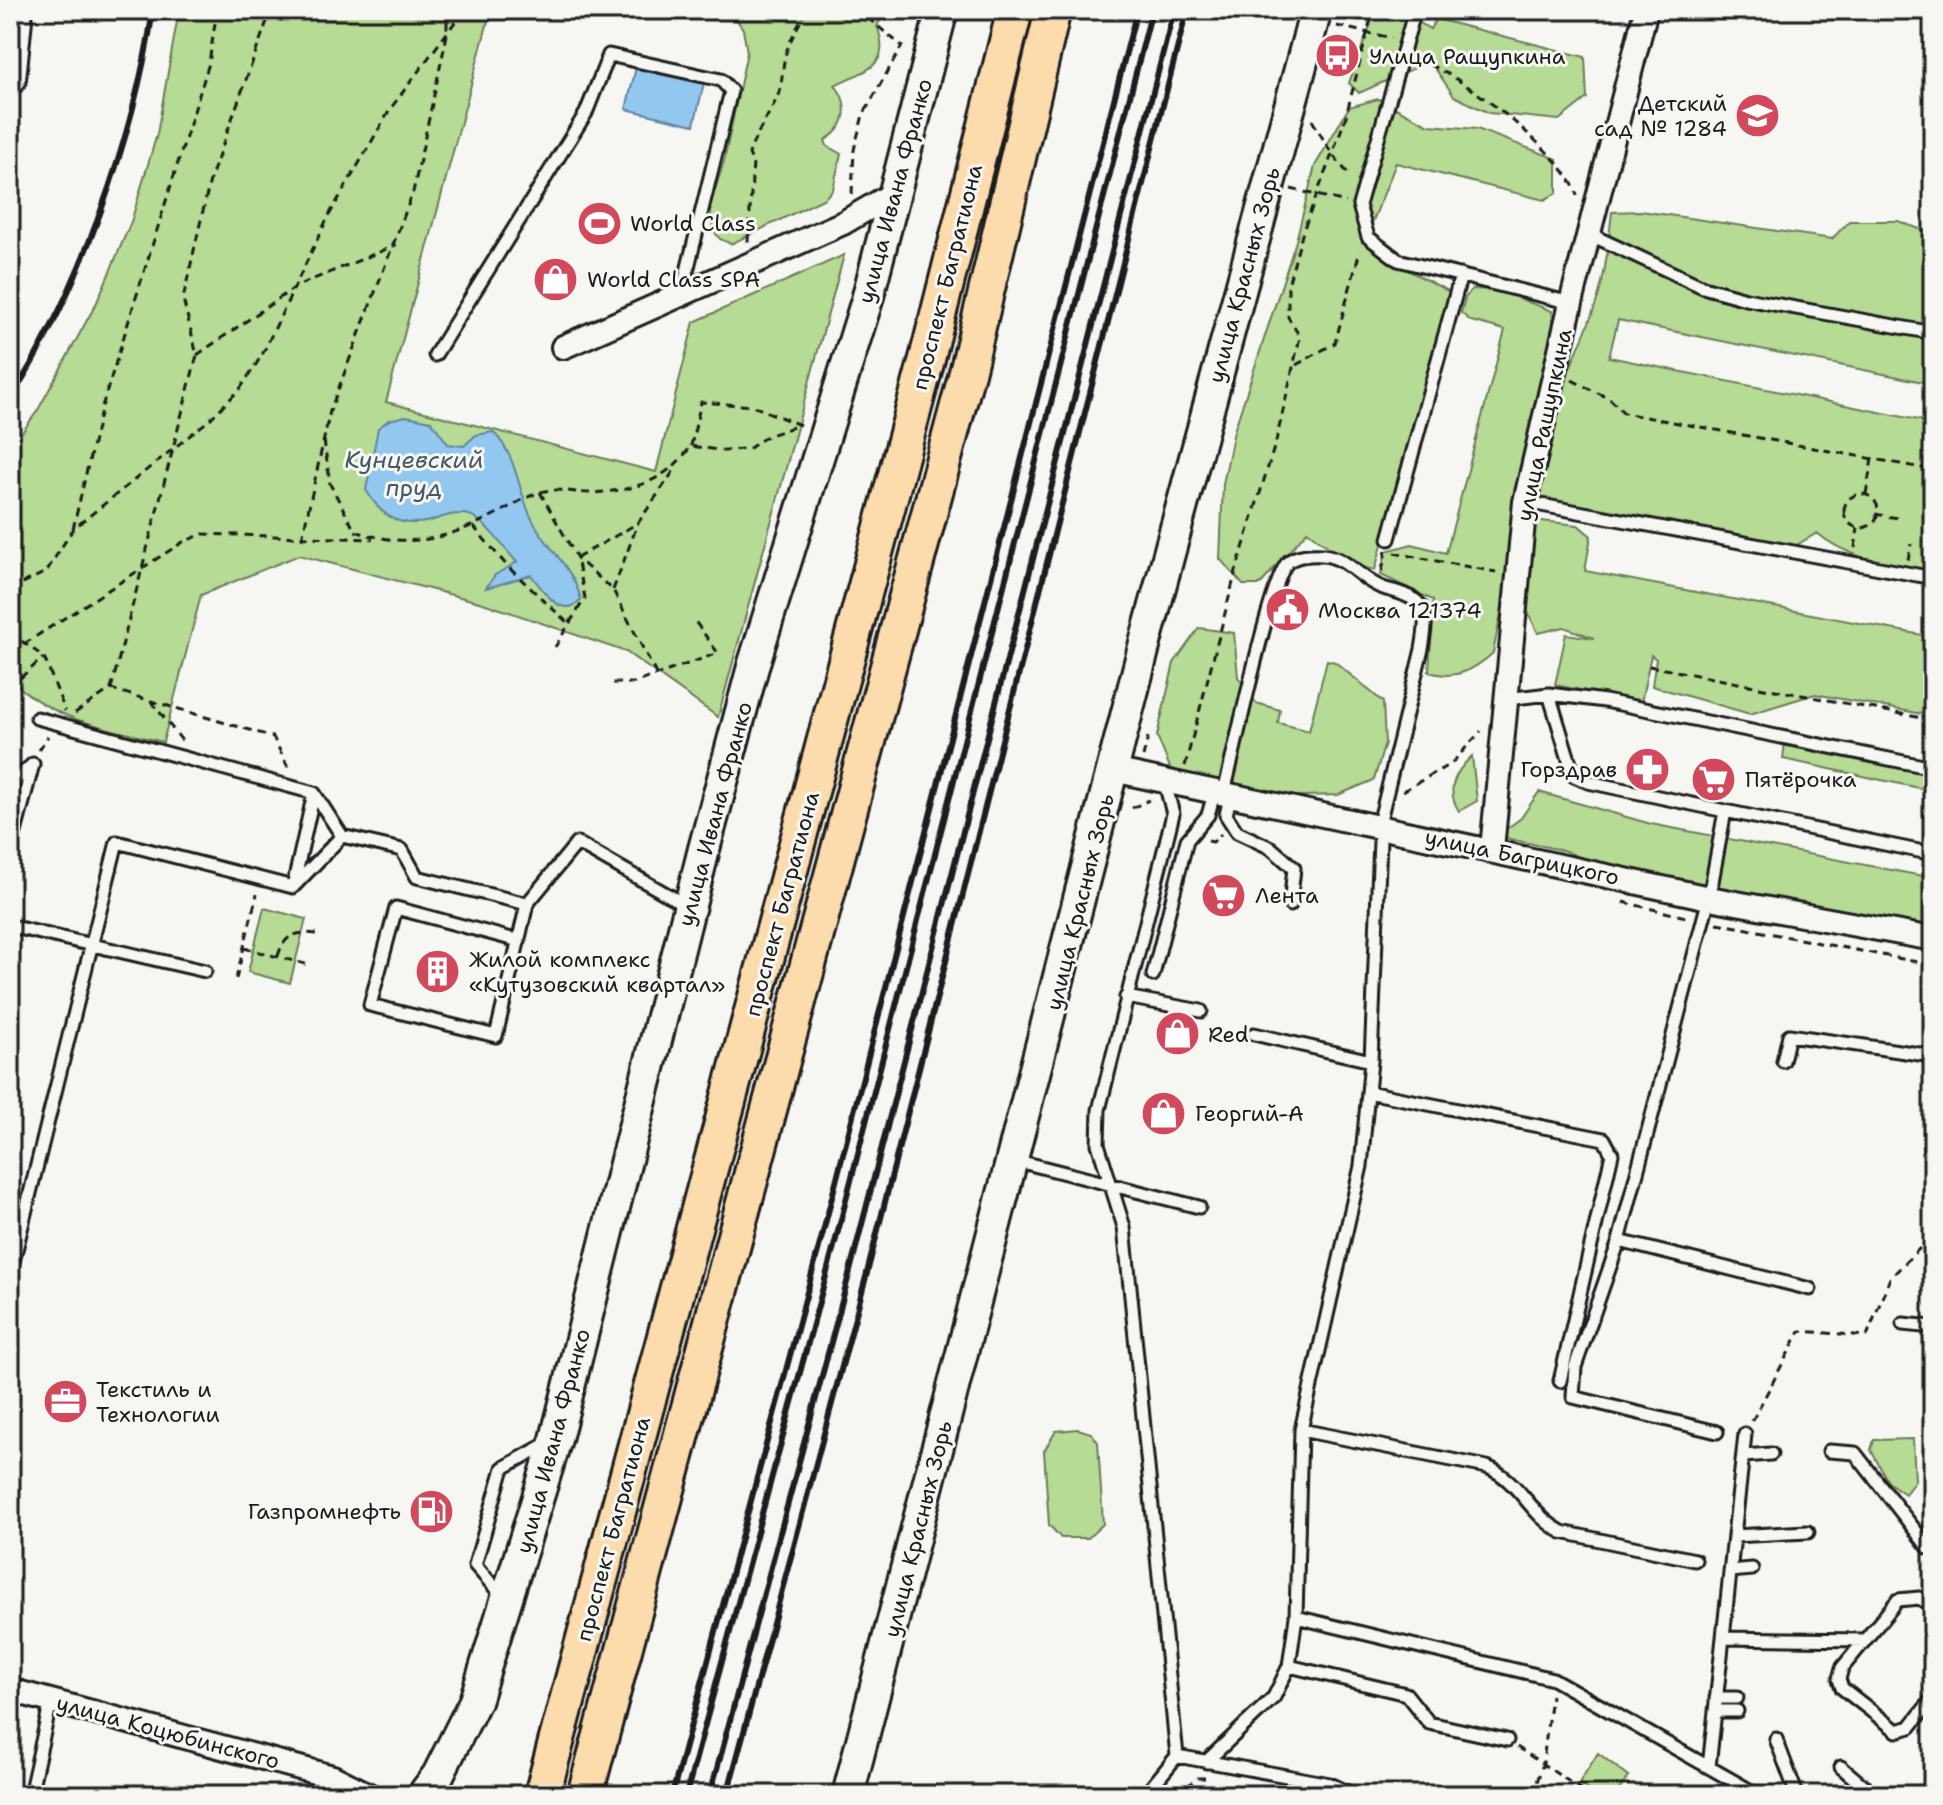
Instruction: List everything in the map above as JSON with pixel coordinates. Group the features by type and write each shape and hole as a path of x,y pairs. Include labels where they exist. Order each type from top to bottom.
{"main road":[{"name":"проспект Багратиона","path":"542,1795 927,359 1015,10"},
{"name":"проспект Багратиона","path":"585,1795 968,369 1053,10"}],"street":[{"path":"11,65 17,10"},
{"name":"улица Ивана Франко","path":"423,1795 438,1775 475,1701 556,1439 754,663 867,300 942,10"},
{"name":"улица Ращупкина","path":"1492,849 1525,502 1594,209 1646,10"},
{"name":"улица Красных Зорь","path":"848,1795 1113,770 1325,18"},
{"path":"563,347 843,223 896,192"},
{"name":"улица Багрицкого","path":"1113,770 1174,778 1222,796 1492,849 1709,898 1933,939"},
{"name":"улица Коцюбинского","path":"10,1690 333,1777 369,1795"}],"lane":[{"path":"1415,10 1359,205 1365,232 1380,249 1398,260 1571,303"},
{"path":"435,355 586,113 604,61 609,55 721,80 731,91 681,296"},
{"path":"1589,234 1703,287 1735,296 1933,333"},
{"path":"1388,545 1461,275"},
{"path":"1525,502 1933,578"},
{"path":"1153,975 1187,840 1222,796 1268,612 1285,564 1296,557 1325,555 1348,564 1378,587 1408,595 1423,607 1427,622 1381,828 1371,1061 1361,1166 1301,1430 1296,1617 1289,1666 1274,1697 1206,1762"},
{"path":"1549,694 1574,776 1588,782 1933,854"},
{"path":"1505,699 1549,694 1605,701 1933,768"},
{"path":"37,718 195,758 314,793 342,836 402,850 417,877 527,904"},
{"path":"10,785 33,764 10,851"},
{"path":"1145,1795 1177,1756 1124,1227 1098,1144 1099,1110 1173,814 1174,778"},
{"path":"293,887 314,793"},
{"path":"1222,796 1226,815 1237,832 1271,848 1294,868 1290,905"},
{"path":"1717,1432 1573,1397 1575,1367 1619,1241 1709,898 1725,811"},
{"path":"293,887 342,836"},
{"path":"10,1274 117,842 293,887"},
{"path":"519,941 396,908 370,1005 496,1036 519,941 527,904 577,843 690,907"},
{"path":"10,926 205,971"},
{"path":"1126,997 1201,1011"},
{"path":"1254,1034 1371,1061"},
{"path":"1783,1061 1789,1035 1933,1056"},
{"path":"1368,1092 1604,1139 1612,1154 1560,1381"},
{"path":"1013,1159 1199,1207"},
{"path":"1619,1241 1810,1289"},
{"path":"1903,1324 1933,1327"},
{"path":"1301,1430 1487,1467 1510,1481 1542,1521 1562,1532 1695,1560"},
{"path":"1709,1767 1745,1434"},
{"path":"507,1602 475,1565 503,1468 556,1439"},
{"path":"1829,1451 1855,1453 1929,1548"},
{"path":"1743,1456 1771,1454"},
{"path":"1734,1536 1808,1532"},
{"path":"1730,1571 1752,1569"},
{"path":"1933,1606 1919,1598 1898,1600 1839,1673 1842,1688 1901,1731 1910,1727 1933,1698"},
{"path":"1296,1617 1553,1679 1709,1767 1741,1790 1758,1795"},
{"path":"1723,1638 1865,1640"},
{"path":"1289,1666 1406,1694 1429,1723 1507,1740"},
{"path":"1716,1698 1737,1698"},
{"path":"30,1795 51,1701"},
{"path":"1715,1711 1737,1711"},
{"path":"1776,1739 1797,1795"},
{"path":"1177,1756 1330,1784 1354,1795"},
{"path":"1841,1767 1874,1795"}],"path":[{"path":"73,529 101,410 209,63 217,10"},
{"path":"10,633 44,657 68,718 111,689 197,355 183,299 210,180 271,10"},
{"path":"302,539 330,411 396,245 413,192 447,35 447,10"},
{"path":"10,589 46,572 73,529 209,420 240,389 262,355 328,217 391,108 464,10"},
{"path":"759,243 746,249 751,228 753,163 749,154 758,128 776,99 786,71 784,60 789,45 807,10"},
{"path":"851,195 854,150 863,115 902,46 858,10"},
{"path":"1174,778 1295,366 1300,337 1288,317 1288,285 1303,231 1332,154 1373,10"},
{"path":"1325,18 1406,40"},
{"path":"1402,56 1424,61 1452,77 1510,119 1555,156 1575,182 1578,200 1594,209"},
{"path":"1311,116 1332,154 1363,192"},
{"path":"1291,189 1359,205"},
{"path":"1295,366 1335,343 1365,232"},
{"path":"197,355 297,286 396,245"},
{"path":"1572,380 1610,399 1624,413 1933,470"},
{"path":"613,590 638,523 691,446 701,402 753,406 799,425 767,436 750,448 724,451 691,446"},
{"path":"324,440 330,484 355,531 389,542 442,537 473,526 540,492 588,493 641,486 677,466"},
{"path":"1866,494 1872,459"},
{"path":"540,492 577,558 585,598 555,647"},
{"path":"1860,493 1872,495 1875,514 1874,524 1865,529 1852,526 1845,515 1849,500 1860,493"},
{"path":"1875,514 1898,518"},
{"path":"577,558 638,523"},
{"path":"473,526 508,567 570,625"},
{"path":"1852,563 1858,528"},
{"path":"24,644 183,542 203,534 302,539 378,538"},
{"path":"1378,587 1388,545 1517,574"},
{"path":"577,558 613,590 656,674"},
{"path":"613,683 634,683 718,653 694,620"},
{"path":"10,687 44,657"},
{"path":"1649,666 1933,720"},
{"path":"111,689 273,737 298,787"},
{"path":"1381,828 1391,798 1452,763 1497,714 1505,699"},
{"path":"151,701 195,758"},
{"path":"236,979 261,878"},
{"path":"278,957 291,934 297,931 316,934"},
{"path":"244,948 309,965"},
{"path":"1745,1434 1800,1331 1867,1336 1890,1278 1933,1235"},
{"path":"1533,1795 1543,1763 1553,1679"},
{"path":"1507,1740 1589,1795"},
{"path":"1573,1795 1581,1789"}],"green space":[{"path":"179,10 491,10 386,402 656,472 694,322 844,255 718,717 626,652 483,603 299,555 201,595 163,742 81,721 43,704 10,678 10,449 38,410 97,302 131,222 157,134"},
{"path":"730,10 886,10 877,26 881,40 878,60 865,71 835,85 845,108 842,123 825,140 827,146 841,154 833,189 825,198 731,244 720,239 713,230 710,206 724,161 747,52 743,29"},
{"path":"1376,10 1408,10 1407,15 1430,29 1436,19 1585,57 1587,98 1559,120 1489,113 1454,96 1430,61 1359,93 1349,83"},
{"path":"1378,99 1429,125 1477,129 1557,159 1557,193 1544,200 1396,163 1371,226 1382,257 1452,293 1375,570 1348,560 1307,531 1260,585 1243,585 1220,559 1223,484 1234,431 1296,241 1315,166 1349,107"},
{"path":"1641,211 1832,239 1849,221 1898,221 1933,234 1933,384 1618,320 1609,357 1933,423 1933,574 1857,555 1817,533 1795,546 1705,535 1627,514 1568,510 1539,498 1539,473 1548,425 1598,297 1612,212"},
{"path":"1472,289 1497,290 1552,311 1555,345 1493,653 1471,669 1447,675 1429,672 1433,600 1381,575 1386,551 1412,544 1446,553 1505,330 1471,321 1461,313 1465,298"},
{"path":"1532,520 1578,525 1591,536 1585,571 1933,637 1933,716 1815,694 1750,714 1652,686 1656,659 1651,655 1641,702 1555,685 1566,634 1594,638 1564,627 1538,633 1524,604"},
{"path":"1199,628 1234,633 1238,677 1256,703 1280,710 1278,723 1309,731 1327,660 1335,662 1383,702 1385,743 1374,780 1338,795 1268,797 1175,780 1157,736 1174,663"},
{"path":"1785,742 1933,761 1933,791 1783,759"},
{"path":"1472,756 1477,801 1459,811 1452,789 1461,768"},
{"path":"1539,792 1651,824 1933,878 1933,932 1609,871 1566,851 1509,839 1501,833 1521,818"},
{"path":"264,908 306,919 290,983 248,972"},
{"path":"1078,1429 1091,1433 1098,1442 1103,1524 1088,1538 1061,1538 1049,1525 1044,1451 1056,1431"},
{"path":"1913,1439 1915,1481 1905,1494 1888,1482 1871,1450 1874,1440"},
{"path":"1598,1753 1629,1777 1615,1795 1594,1795 1579,1783"}],"water":[{"path":"636,67 704,83 694,125 626,109"},
{"name":"Кунцевский пруд","path":"406,416 431,421 448,444 464,446 476,435 493,432 508,452 533,521 572,577 581,600 574,606 560,605 531,575 486,588 495,575 517,562 475,517 458,514 426,522 406,522 390,517 377,506 366,490 378,428 389,420"}],"railway":[{"path":"10,399 59,311 101,212 132,109 153,10"},
{"path":"672,1795 822,1236 1137,10"},
{"path":"686,1795 836,1239 1152,10"},
{"path":"710,1795 850,1271 1174,10"},
{"path":"727,1795 867,1273 1187,10"}],"place":[{"name":"Улица Ращупкина","path":"1338,56"},
{"name":"Детский сад № 1284","path":"1758,116"},
{"name":"World Class","path":"599,223"},
{"name":"World Class SPA","path":"556,279"},
{"name":"Москва 121374","path":"1287,610"},
{"name":"Горздрав","path":"1648,769"},
{"name":"Пятёрочка","path":"1714,779"},
{"name":"Лента","path":"1224,895"},
{"name":"Жилой комплекс «Кутузовский квартал»","path":"438,972"},
{"name":"Red","path":"1177,1034"},
{"name":"Георгий-А","path":"1164,1113"},
{"name":"Текстиль и Технологии","path":"65,1402"},
{"name":"Газпромнефть","path":"432,1511"}]}
